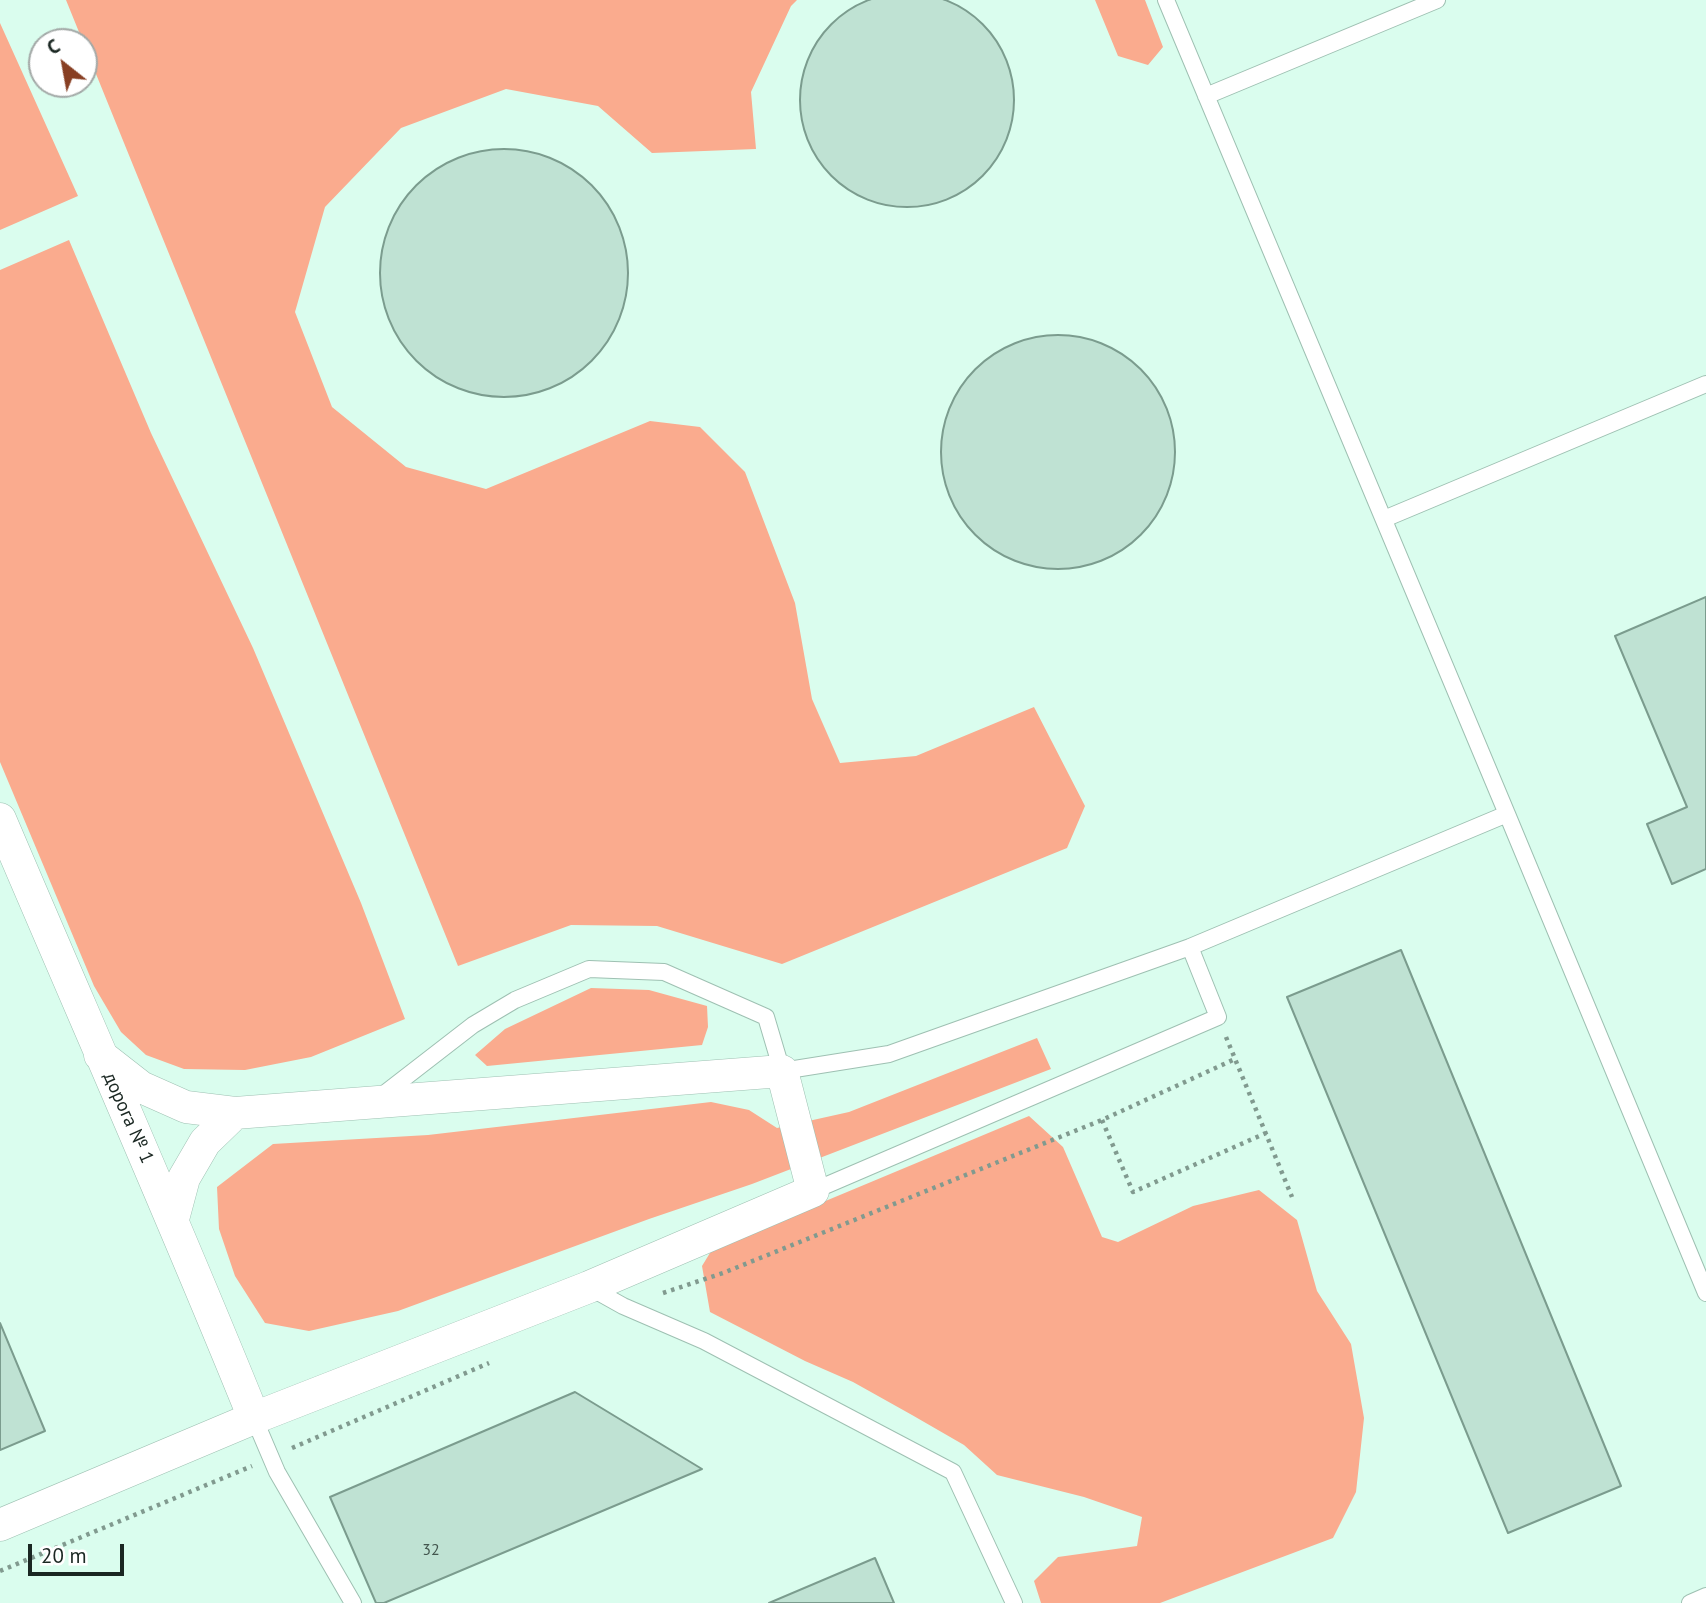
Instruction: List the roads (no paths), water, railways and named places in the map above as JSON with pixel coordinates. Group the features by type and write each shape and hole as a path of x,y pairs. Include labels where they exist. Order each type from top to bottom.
{"street":[{"name":"дорога № 1","path":"0,819 173,1219 254,1418"},
{"path":"0,1525 254,1418 589,1287 813,1191 782,1071 235,1113 186,1107 141,1087 100,1055"},
{"path":"173,1219 184,1178 205,1142 235,1113"}],"lane":[{"path":"1166,0 1706,1293"},
{"path":"1206,96 1437,0"},
{"path":"1384,519 1706,384"},
{"path":"375,1101 473,1025 515,1000 589,969 664,972 766,1017 782,1071 888,1054 1190,947 1507,814"},
{"path":"813,1191 1218,1017 1190,947"},
{"path":"589,1287 623,1306 704,1340 953,1472 1014,1603"},
{"path":"254,1418 277,1472 354,1603"},
{"path":"1689,1603 1706,1596"}]}
